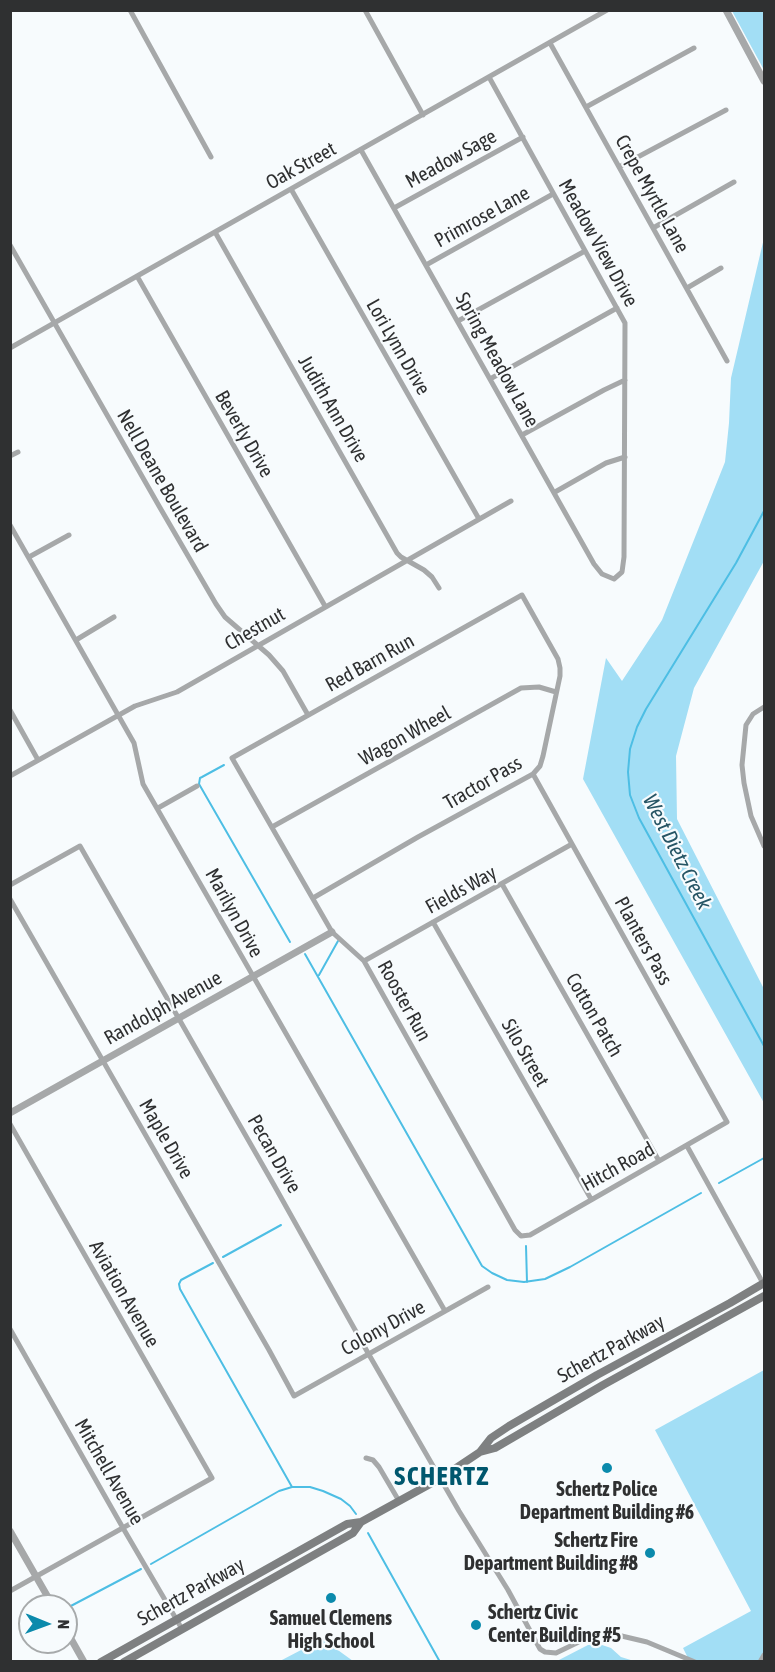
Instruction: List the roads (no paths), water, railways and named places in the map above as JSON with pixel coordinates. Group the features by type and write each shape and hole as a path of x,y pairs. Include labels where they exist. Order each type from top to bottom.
{"main road":[{"name":"Schertz Parkway","path":"101,1662 347,1524 361,1522 441,1478 480,1452 491,1438 509,1426 597,1374 764,1283"},
{"name":"Schertz Parkway","path":"480,1452 495,1448 642,1363 765,1296"},
{"path":"730,1303 735,1312"},
{"path":"698,1319 704,1329"},
{"path":"637,1353 642,1363"},
{"path":"597,1374 603,1385"},
{"path":"538,1410 543,1421"},
{"path":"509,1426 514,1437"},
{"name":"Schertz Parkway","path":"124,1662 353,1533 361,1522"}],"street":[{"path":"130,10 211,157"},
{"path":"365,10 423,115"},
{"name":"Oak Street","path":"10,348 607,10"},
{"path":"726,10 765,81"},
{"name":"Crepe Myrtle Lane","path":"550,43 727,361"},
{"path":"586,107 694,48"},
{"name":"Meadow View Drive","path":"489,77 625,323 624,557 622,572 614,579"},
{"path":"619,167 726,110"},
{"name":"Meadow Sage","path":"394,207 523,137"},
{"name":"Spring Meadow Lane","path":"361,150 594,564 602,574 614,579"},
{"path":"653,228 734,182"},
{"name":"Lori Lynn Drive","path":"291,189 479,519"},
{"name":"Primrose Lane","path":"426,265 553,194"},
{"name":"Judith Ann Drive","path":"215,232 398,553 424,570 439,588"},
{"name":"Nell Deane Boulevard","path":"10,245 216,604 225,617 269,655 283,671 308,715"},
{"path":"458,321 585,251"},
{"path":"687,288 721,268"},
{"name":"Beverly Drive","path":"137,276 325,606"},
{"path":"490,379 617,308"},
{"path":"522,435 625,381"},
{"path":"10,456 18,452"},
{"path":"555,492 606,463 625,457"},
{"name":"Chestnut","path":"10,776 141,703 177,692 511,501"},
{"name":"Marilyn Drive","path":"10,525 134,743 143,784 445,1311"},
{"path":"29,557 69,535"},
{"name":"Tractor Pass","path":"313,898 533,774 540,766 560,676 558,659 522,595"},
{"name":"Red Barn Run","path":"231,758 522,595"},
{"path":"76,640 114,617"},
{"name":"Wagon Wheel","path":"272,827 521,688 539,687 556,692"},
{"path":"765,707 753,714 746,725 742,765 751,816 765,846"},
{"path":"10,710 38,760"},
{"name":"Rooster Run","path":"231,758 332,932 364,961 515,1230 521,1236"},
{"name":"Planters Pass","path":"533,774 727,1122"},
{"path":"158,808 197,786"},
{"name":"Fields Way","path":"364,961 572,844"},
{"name":"Pecan Drive","path":"10,885 80,846 540,1649 556,1653 598,1633 609,1633 647,1642 695,1662"},
{"name":"Cotton Patch","path":"502,884 659,1161"},
{"name":"Maple Drive","path":"10,899 294,1396"},
{"name":"Silo Street","path":"433,922 591,1199"},
{"name":"Randolph Avenue","path":"10,1113 332,932"},
{"name":"Hitch Road","path":"521,1236 530,1235 727,1122"},
{"name":"Aviation Avenue","path":"10,1124 212,1478 123,1528"},
{"path":"687,1146 764,1283"},
{"name":"Colony Drive","path":"294,1396 488,1287"},
{"name":"Mitchell Avenue","path":"10,1329 182,1629"},
{"path":"366,1458 373,1460 380,1467 399,1501"},
{"path":"347,1524 353,1533"},
{"path":"10,1591 123,1528"},
{"path":"10,1532 46,1594"},
{"path":"304,1548 310,1557"},
{"path":"760,1662 765,1655"}],"waterway":[{"name":"West Dietz Creek","path":"764,511 736,563 646,709 630,749 628,772 630,795 639,818 764,1046"},
{"path":"224,765 200,778 199,784 290,942"},
{"path":"319,975 338,941"},
{"path":"305,954 482,1266 492,1273 507,1280 524,1282 545,1279 701,1193"},
{"path":"719,1183 764,1158"},
{"path":"223,1257 281,1225"},
{"path":"526,1246 527,1282"},
{"path":"213,1263 181,1280 180,1289 292,1487"},
{"path":"151,1564 279,1491 292,1487 310,1487 323,1491 341,1499 356,1514"},
{"path":"368,1533 440,1662"},
{"path":"78,1602 141,1569"}],"place":[{"name":"Schertz Police Department Building #6","path":"607,1468"},
{"name":"Schertz Fire Department Building #8","path":"650,1553"},
{"name":"Samuel Clemens High School","path":"331,1598"},
{"name":"Schertz Civic Center Building #5","path":"476,1625"}],"district":[{"name":"SCHERTZ","path":"442,1477"}]}
